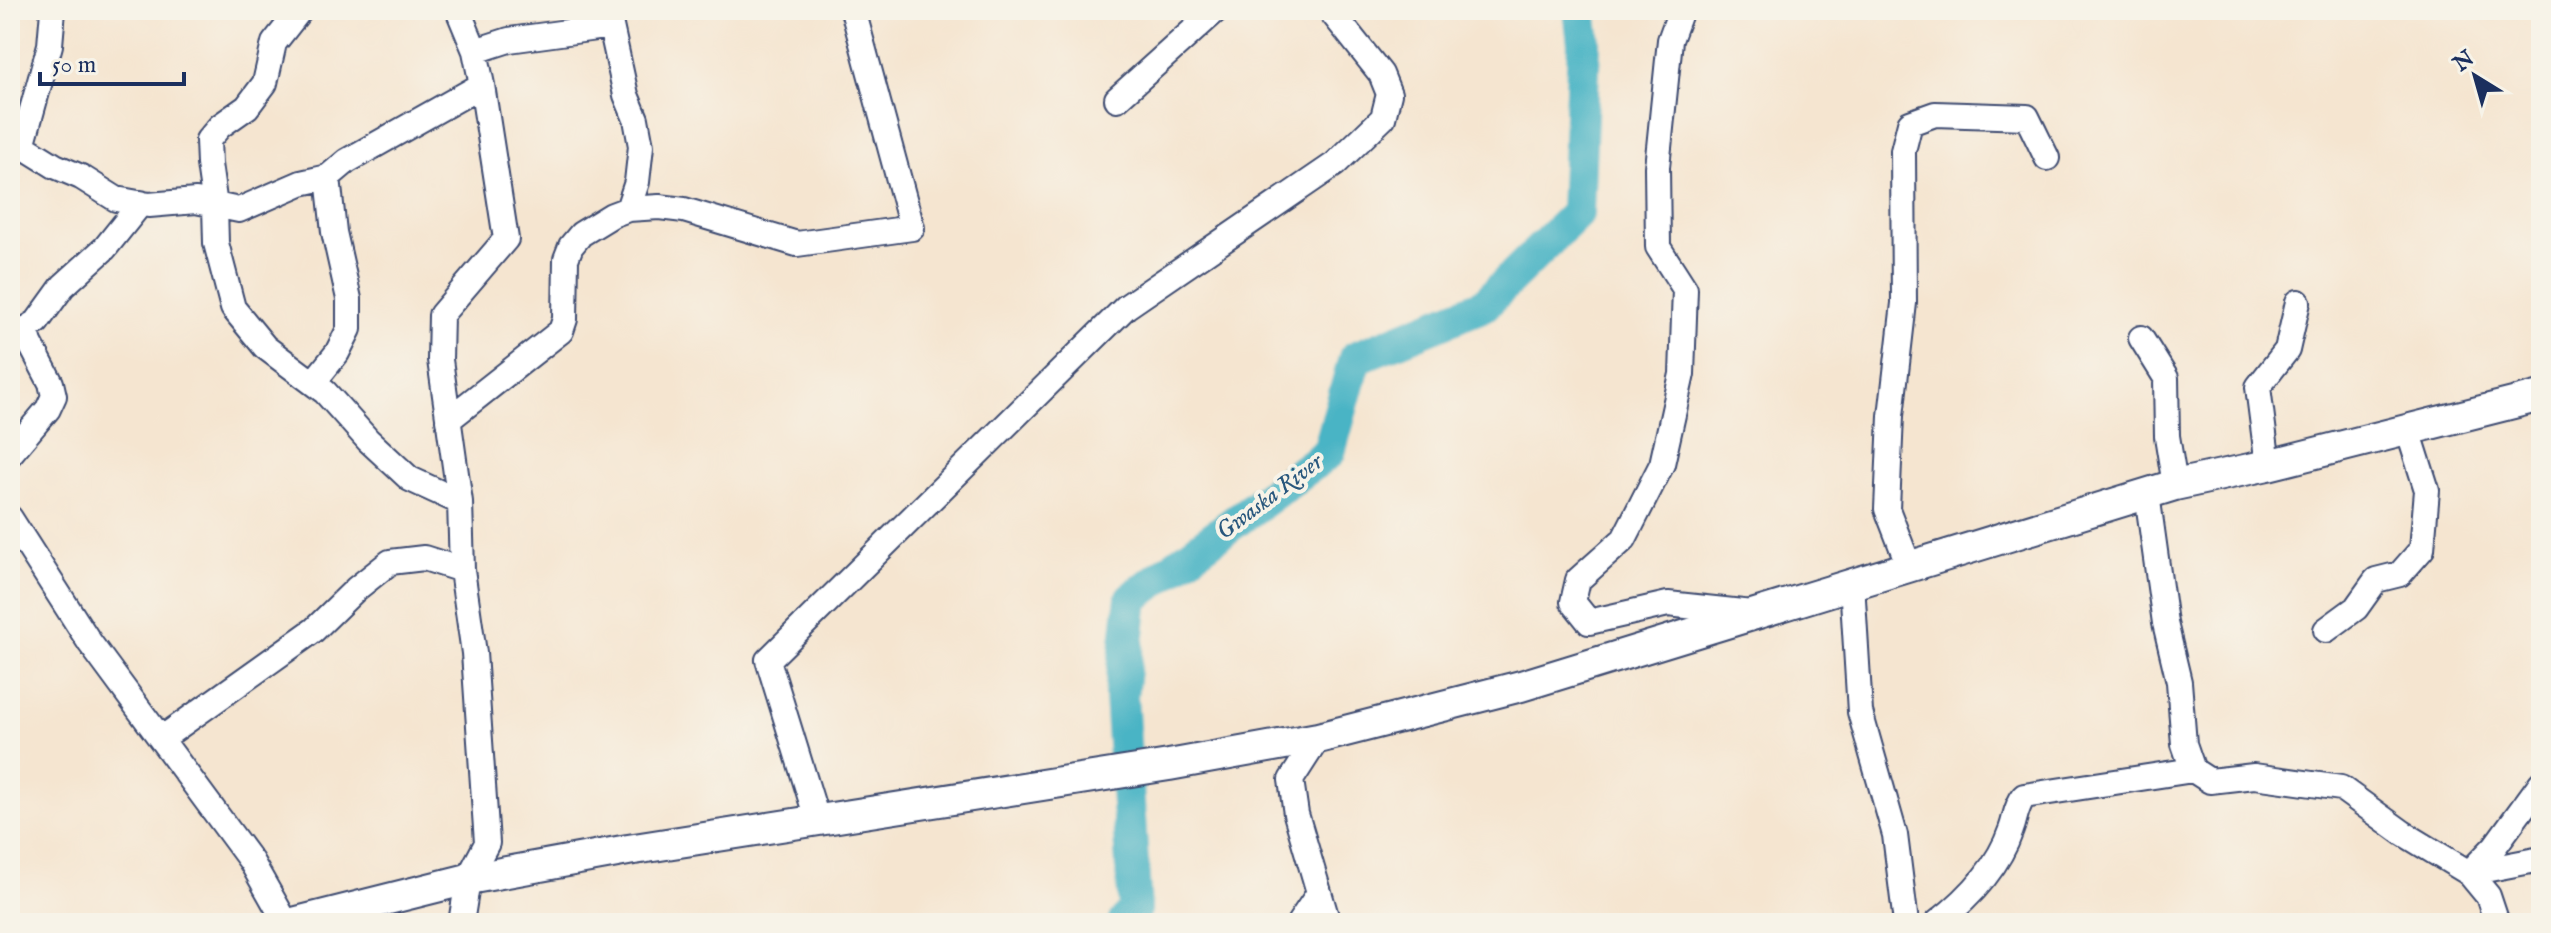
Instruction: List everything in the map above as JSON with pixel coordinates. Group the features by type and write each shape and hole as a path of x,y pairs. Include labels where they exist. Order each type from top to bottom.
{"main road":[{"path":"293,923 468,879 1318,738 1521,686 2161,490 2541,396"}],"street":[{"path":"53,10 50,45 16,142 116,199 141,203 196,201 239,210 301,183 328,177 347,161 482,85"},
{"path":"300,10 274,43 265,83 247,107 220,126 208,140 216,243 233,308 265,347 325,392 368,440 410,479 460,502"},
{"path":"458,10 475,51 506,239 441,315 440,360 460,502 462,570 474,653 487,843 468,879 461,923"},
{"path":"448,420 561,331 565,319 566,259 571,246 581,234 612,215 628,209 659,207 684,210 797,244 912,228 853,10"},
{"path":"1117,99 1216,10"},
{"path":"817,819 768,660 1126,307 1335,164 1383,118 1389,94 1381,74 1330,10"},
{"path":"1681,10 1670,40 1657,183 1658,247 1685,289 1682,374 1662,464 1624,539 1578,580 1573,602 1589,622 1668,604 1754,613"},
{"path":"475,51 509,40 611,26 641,146 637,182 628,209"},
{"path":"1909,566 1887,509 1891,416 1904,303 1903,151 1910,123 1935,114 2027,117 2047,158"},
{"path":"313,383 337,353 349,329 349,299 334,232 328,177"},
{"path":"18,321 37,322 63,286 105,248 141,203"},
{"path":"2268,465 2258,387 2287,350 2298,302"},
{"path":"10,454 48,409 54,396 51,383 18,321"},
{"path":"2141,338 2166,378 2167,436 2161,490 2165,623 2179,682 2184,744 2193,770 2210,781 2254,776 2341,788 2403,833 2469,873 2488,896 2497,923"},
{"path":"2326,630 2356,608 2376,580 2400,574 2422,549 2427,490 2408,430"},
{"path":"10,518 90,643 251,861 286,923"},
{"path":"161,739 314,630 356,589 390,562 424,558 462,570"},
{"path":"1852,583 1860,712 1895,835 1906,923"},
{"path":"1318,738 1291,780 1296,814 1328,923"},
{"path":"1937,923 1990,872 2011,830 2015,808 2024,796 2193,770"},
{"path":"2469,873 2495,846 2541,783"},
{"path":"2469,873 2541,859"},
{"path":"1299,923 1319,893"},
{"path":"2479,923 2488,896"}],"waterway":[{"name":"Gwaska River","path":"1124,923 1135,909 1121,696 1132,598 1329,452 1355,358 1484,305 1577,213 1584,43 1580,10"}]}
